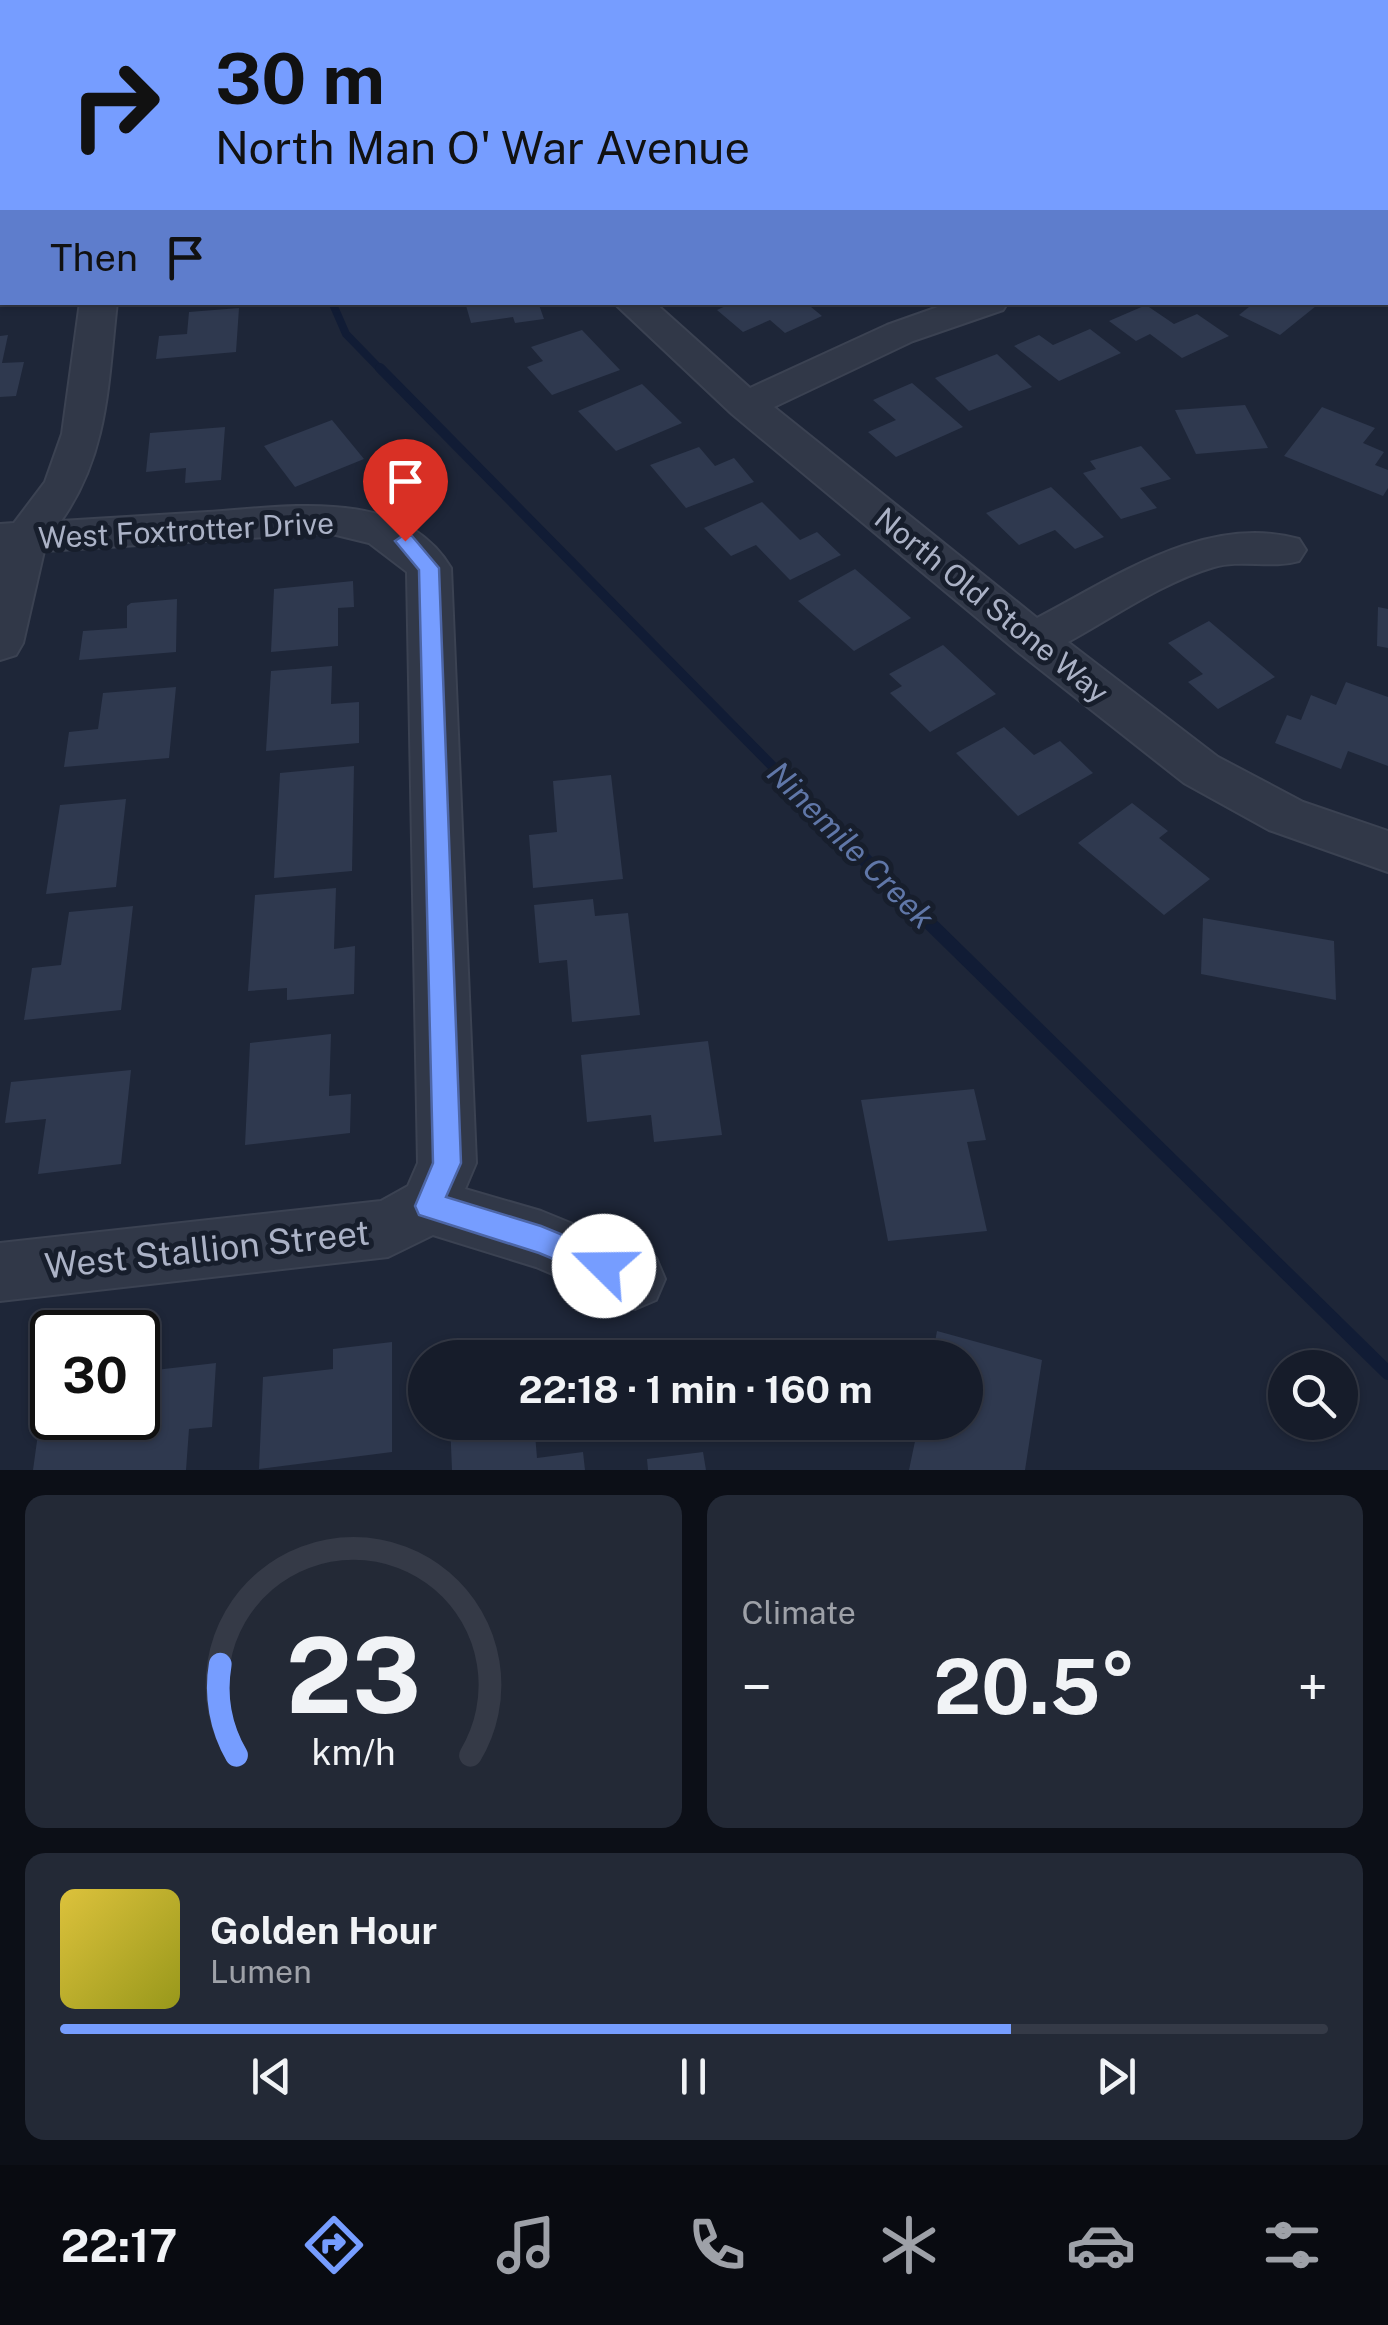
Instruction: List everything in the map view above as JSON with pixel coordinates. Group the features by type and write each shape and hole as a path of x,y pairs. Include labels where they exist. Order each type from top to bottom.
{"street":[{"path":"0,643 10,588 13,538 66,485 82,434 99,305"},
{"name":"North Old Stone Way","path":"634,305 746,405 1034,640 1201,770 1286,816 1388,852"},
{"path":"746,405 900,333 981,305"},
{"name":"West Foxtrotter Drive","path":"13,538 328,519 371,526 405,541 429,568 447,1163 429,1206"},
{"path":"1034,640 1172,567 1213,551 1284,550"},
{"path":"429,1206 541,1240 635,1278"},
{"name":"West Stallion Street","path":"0,1272 388,1229 429,1206"}],"building":[{"path":"466,305 539,305 544,319 515,323 513,317 471,323"},
{"path":"728,305 809,305 822,316 785,333 770,320 743,332 717,310"},
{"path":"1146,305 1174,324 1197,314 1229,336 1182,358 1150,334 1136,341 1109,321"},
{"path":"1251,305 1317,305 1280,335 1239,315"},
{"path":"239,308 236,352 156,359 159,336 187,334 189,312"},
{"path":"1090,329 1121,353 1059,381 1014,346 1039,335 1053,345"},
{"path":"582,330 620,370 552,395 527,367 543,361 531,347"},
{"path":"8,335 2,363 24,362 16,396 0,397 0,336"},
{"path":"997,354 1032,387 969,411 935,378"},
{"path":"912,383 963,427 896,457 868,432 896,420 873,400"},
{"path":"642,384 682,423 616,451 578,411"},
{"path":"1245,405 1268,448 1196,454 1175,410"},
{"path":"1322,407 1375,428 1363,443 1384,452 1375,465 1388,470 1388,488 1383,496 1284,456"},
{"path":"332,420 364,459 295,487 264,446"},
{"path":"225,427 221,480 185,483 186,468 146,472 150,433"},
{"path":"1141,446 1171,479 1140,488 1157,508 1121,519 1083,473 1096,469 1090,461"},
{"path":"699,447 715,466 734,458 754,482 686,508 650,465"},
{"path":"1051,487 1104,537 1075,549 1055,530 1019,545 986,513"},
{"path":"762,502 800,540 817,532 841,555 790,580 756,545 731,556 704,528"},
{"path":"855,569 911,618 854,651 798,601"},
{"path":"353,581 354,607 338,608 338,646 271,652 274,589"},
{"path":"177,599 176,652 79,660 83,631 127,628 127,606 131,603"},
{"path":"1378,607 1388,609 1388,648 1377,646"},
{"path":"1209,621 1275,677 1218,709 1188,682 1203,674 1168,643"},
{"path":"943,645 996,694 930,732 890,693 902,686 889,674"},
{"path":"332,666 331,704 359,702 359,743 266,751 271,671"},
{"path":"1346,682 1388,697 1388,766 1348,751 1341,769 1275,743 1287,715 1301,720 1311,695 1336,705"},
{"path":"176,687 169,758 64,767 69,732 98,729 103,693"},
{"path":"1004,727 1034,755 1060,741 1093,773 1018,816 956,753"},
{"path":"354,766 352,871 274,878 280,773"},
{"path":"611,775 623,879 533,888 529,835 557,832 553,781"},
{"path":"126,799 116,887 46,894 60,805"},
{"path":"1132,803 1168,831 1159,838 1210,879 1164,915 1078,843"},
{"path":"336,888 334,949 355,946 354,994 287,1000 287,988 248,991 255,895"},
{"path":"593,899 595,916 628,913 640,1015 572,1022 567,960 539,963 534,905"},
{"path":"133,906 121,1010 24,1020 32,968 61,965 69,912"},
{"path":"1203,918 1334,941 1336,1000 1201,974"},
{"path":"331,1034 329,1096 351,1094 350,1133 245,1145 250,1043"},
{"path":"708,1041 722,1135 654,1142 651,1115 587,1122 581,1055"},
{"path":"131,1070 121,1164 38,1174 46,1119 5,1123 11,1082"},
{"path":"974,1089 986,1140 967,1142 987,1231 888,1241 861,1100"},
{"path":"937,1331 970,1340 935,1340"},
{"path":"392,1342 392,1452 259,1469 263,1377 333,1369 333,1349"},
{"path":"983,1344 1042,1360 1025,1470 909,1470 915,1440 983,1440"},
{"path":"216,1363 212,1427 189,1429 186,1470 33,1470 37,1440 160,1440 160,1369"},
{"path":"451,1440 536,1440 537,1458 583,1452 585,1470 452,1470"},
{"path":"703,1452 706,1470 648,1470 647,1459"}],"waterway":[{"name":"Ninemile Creek","path":"333,305 346,334 382,371"},
{"name":"Ninemile Creek","path":"380,368 853,848"},
{"name":"Ninemile Creek","path":"853,848 1388,1373"}],"route":[{"path":"405,541 429,568 447,1163 429,1206 541,1240 604,1266"}]}
